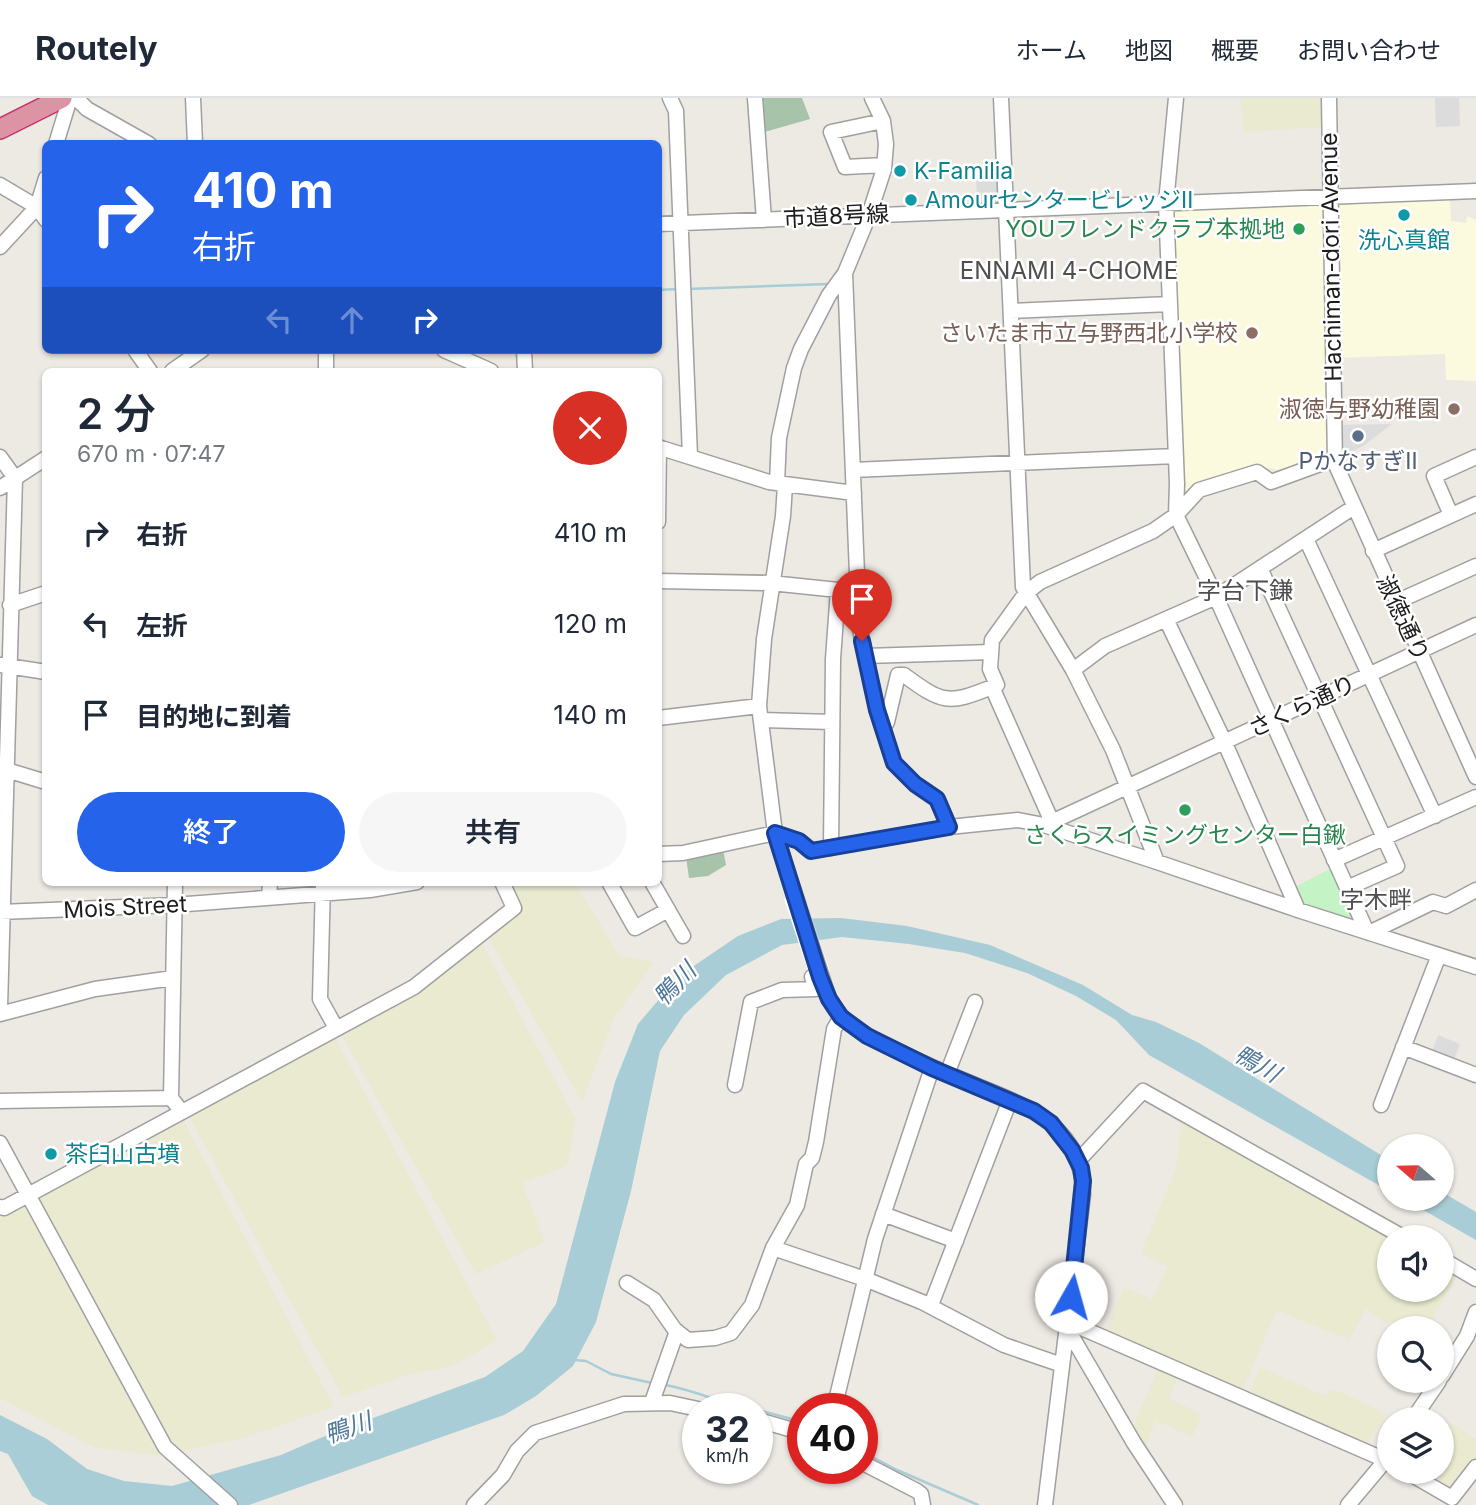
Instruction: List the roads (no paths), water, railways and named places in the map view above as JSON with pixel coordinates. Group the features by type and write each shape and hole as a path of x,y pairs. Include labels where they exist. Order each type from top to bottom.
{"highway":[{"path":"0,129 62,98"}],"street":[{"path":"57,140 70,98"},
{"path":"76,98 87,109 142,140"},
{"path":"193,98 195,140"},
{"path":"670,98 676,111 690,456"},
{"path":"755,98 764,220"},
{"path":"735,1085 751,1003 782,990 816,989 815,974 775,833 760,713 764,639 781,527 779,438 794,368 829,295 845,273 869,215 884,165 886,144 883,121 872,98"},
{"path":"1001,98 1023,587 1073,670 1128,786 1157,862"},
{"path":"1176,98 1166,203 1176,515 1368,932"},
{"name":"Hachiman-dori Avenue","path":"1329,98 1335,459"},
{"path":"883,121 831,132 845,167 884,165"},
{"path":"0,185 37,207 42,214"},
{"path":"0,247 37,207 42,191"},
{"name":"市道8号線","path":"662,224 1476,191"},
{"path":"845,273 859,625 894,763 915,784 937,799 949,827"},
{"path":"1010,311 1170,303"},
{"path":"176,368 196,354"},
{"path":"459,364 477,368"},
{"path":"662,448 781,484 853,493"},
{"path":"853,470 1175,456"},
{"path":"0,457 15,478 5,665 0,1007"},
{"path":"1451,515 1434,476 1476,457"},
{"path":"883,728 887,722 898,676 904,675 938,698 965,699 997,685 990,668 992,640 1026,593 1040,582 1153,531 1176,515 1199,490 1257,472 1271,482 1335,459"},
{"name":"淑徳通り","path":"1335,459 1353,507 1476,776"},
{"path":"0,488 42,460"},
{"path":"1373,551 1476,504"},
{"path":"1073,670 1105,646 1216,597 1353,507"},
{"path":"1306,539 1435,816"},
{"path":"1396,602 1476,566"},
{"path":"1260,568 1398,866 1347,888"},
{"path":"662,581 771,583 838,590 832,722 831,848"},
{"path":"10,605 42,594"},
{"path":"1166,619 1224,741 1298,910"},
{"name":"さくら通り","path":"1048,824 1476,625"},
{"path":"866,656 991,652"},
{"path":"5,665 42,671"},
{"path":"992,687 1048,824"},
{"path":"662,718 760,713 832,722"},
{"path":"3,768 42,781"},
{"path":"1334,860 1476,797"},
{"path":"662,854 683,853 775,833 799,841 811,851 949,827 1018,820 1048,824 1298,910 1476,967"},
{"path":"175,886 171,1098 182,1112"},
{"path":"269,898 270,886"},
{"name":"Mois Street","path":"1,912 174,905 269,898 322,888 370,890 393,886"},
{"path":"0,1207 4,1208 414,987 514,908 504,886"},
{"path":"611,886 635,928 668,910"},
{"path":"654,886 683,936"},
{"path":"322,888 320,999 336,1028"},
{"path":"1368,932 1433,902 1446,906 1476,890"},
{"path":"1381,1105 1439,955"},
{"path":"815,974 841,1017 867,1036 932,1068 1010,1100 1051,1123 1078,1161 1083,1195 1045,1505"},
{"path":"0,1014 95,989 173,978"},
{"path":"947,1074 975,1002"},
{"path":"627,1283 654,1300 677,1331 688,1340 715,1338 731,1333 752,1305 773,1248 797,1205 806,1164 812,1158 834,1029 841,1017"},
{"path":"1404,1047 1476,1074"},
{"path":"838,1393 883,1214 932,1068"},
{"path":"1078,1161 1143,1091 1382,1225"},
{"path":"0,1101 171,1098"},
{"path":"931,1305 1010,1100"},
{"path":"0,1143 165,1447 230,1505"},
{"path":"883,1214 956,1241"},
{"path":"773,1248 931,1305 1004,1345 1062,1365"},
{"path":"1454,1266 1476,1279"},
{"path":"1454,1357 1467,1336 1476,1312"},
{"path":"1068,1325 1377,1454"},
{"path":"1068,1325 1140,1454 1175,1505"},
{"path":"652,1402 677,1331"},
{"path":"474,1505 503,1475 517,1451 535,1433 624,1404 652,1402 682,1407"},
{"path":"1429,1484 1452,1497 1476,1467"},
{"path":"878,1471 921,1494 923,1505"},
{"path":"1348,1505 1377,1472"}],"water":[{"name":"鴨川","path":"841,918 907,926 990,945 1083,985 1132,1015 1156,1022 1199,1043 1377,1153 1377,1184 1149,1055 1116,1020 1076,996 1027,973 965,953 909,944 842,937 782,945 726,975 684,1015 660,1051 631,1191 596,1322 573,1366 536,1396 504,1415 249,1505 48,1505 32,1496 8,1454 0,1451 0,1415 47,1439 87,1469 124,1481 172,1486 281,1455 332,1433 485,1377 523,1351 556,1304 615,1082 638,1024 679,976 738,936 781,919"},
{"path":"1454,1199 1476,1212 1476,1240 1454,1225 1425,1211 1454,1211"}],"waterway":[{"path":"687,289 829,284"},
{"path":"662,290 678,289"},
{"path":"575,1360 586,1361 611,1374 652,1383"},
{"path":"665,1385 696,1393"},
{"path":"773,1414 787,1418"},
{"path":"878,1460 978,1505"}],"place":[{"name":"K-Familia","path":"900,171"},
{"name":"AmourセンタービレッジⅡ","path":"911,200"},
{"name":"洗心真館","path":"1404,215"},
{"name":"YOUフレンドクラブ本拠地","path":"1299,229"},
{"name":"さいたま市立与野西北小学校","path":"1252,333"},
{"name":"淑徳与野幼稚園","path":"1454,409"},
{"name":"PかなすぎⅡ","path":"1358,436"},
{"name":"さくらスイミングセンター白鍬","path":"1185,810"},
{"name":"茶臼山古墳","path":"51,1154"}],"district":[{"name":"ENNAMI 4-CHOME","path":"1069,271"},
{"name":"字台下鎌","path":"1245,591"},
{"name":"字木畔","path":"1376,900"}]}
